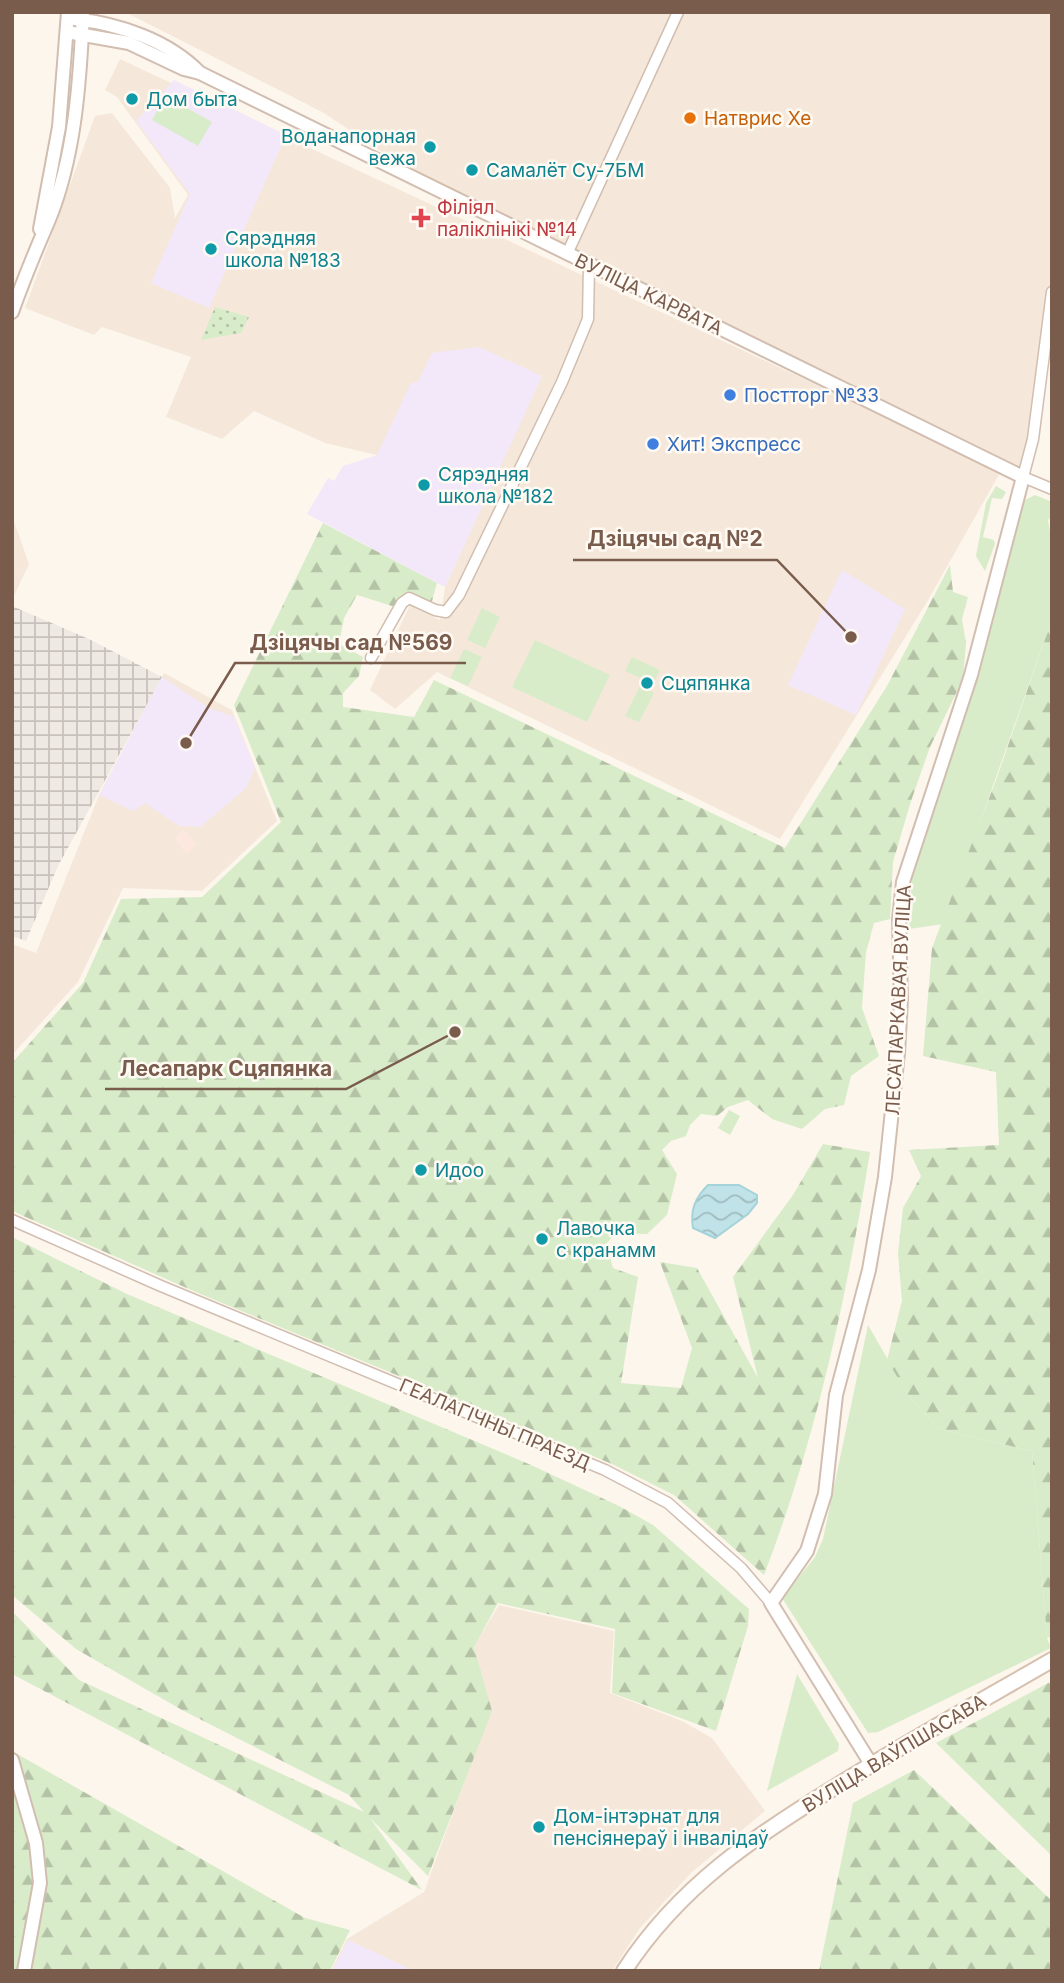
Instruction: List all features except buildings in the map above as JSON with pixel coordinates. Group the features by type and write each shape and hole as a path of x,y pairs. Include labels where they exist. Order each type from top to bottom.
{"main road":[{"name":"ВУЛІЦА ВАЎПШАСАВА","path":"624,1971 647,1936 676,1904 758,1834 1052,1660"}],"street":[{"path":"567,254 678,12"},
{"path":"40,236 40,217 59,127 68,15"},
{"name":"ВУЛІЦА КАРВАТА","path":"68,15 83,16 142,35 188,61 201,73"},
{"path":"12,312 47,223 65,164 77,95 83,16"},
{"name":"ВУЛІЦА КАРВАТА","path":"67,32 129,43 184,69 201,73 1052,489"},
{"path":"371,658 396,612 409,598 446,612 459,595 562,382 588,319 589,265"},
{"path":"1023,477 1033,439 1052,292"},
{"name":"ЛЕСАПАРКАВАЯ ВУЛІЦА","path":"771,1603 807,1551 822,1505 836,1395 869,1270 885,1177 898,1053 901,999 899,919 903,882 971,675 1023,477"},
{"name":"ГЕАЛАГІЧНЫ ПРАЕЗД","path":"12,1220 161,1286 605,1470 668,1503 741,1568 771,1603 872,1765"},
{"path":"12,1760 36,1843 40,1883 24,1971"}],"shaded area":[{"path":"125,12 1052,12 1052,284 1042,379 1022,469 427,182 324,113"},
{"path":"120,59 1001,471 927,602 780,839 437,672 395,709 370,690 410,605 440,620 445,587 542,375 418,383 377,455 325,443 254,411 222,439 166,417 191,357 102,327 94,335 25,308 95,116 112,113 170,188 175,218 188,195 117,97 105,90"},
{"path":"174,80 286,135 209,308 151,283 190,194 136,121"},
{"path":"479,347 542,376 445,587 307,514 328,478 334,481 343,466 377,455 411,383 418,382 432,353"},
{"path":"12,516 29,564 12,600"},
{"path":"842,570 905,609 856,715 788,685"},
{"path":"12,606 89,639 162,677 58,866 26,941 12,936"},
{"path":"164,673 232,710 277,821 202,891 123,888 78,982 12,1055 12,944 36,953 99,795"},
{"path":"162,677 209,708 234,717 255,768 246,788 200,827 179,826 145,803 133,811 99,795"},
{"path":"183,829 196,844 187,854 175,839"},
{"path":"499,1605 614,1631 610,1693 682,1721 712,1738 765,1811 691,1873 640,1928 612,1971 331,1971 347,1939 424,1892 490,1712 474,1646"},
{"path":"348,1940 415,1971 332,1971"}],"green space":[{"path":"165,96 212,122 198,146 152,120"},
{"path":"215,307 249,317 241,333 201,340"},
{"path":"996,486 1006,492 1002,499 992,498 983,537 994,540 995,544 985,571 976,556 986,503"},
{"path":"1035,495 1052,502 1052,516 1048,520 1052,544 1052,619 944,924 909,929 912,876 919,850 987,643 1023,501"},
{"path":"323,523 437,583 432,601 392,606 357,595 344,618 339,644 363,657 359,676 343,693 343,707 414,717 434,680 785,848 887,686 950,565 953,592 968,597 962,619 966,643 963,679 930,747 911,801 893,862 890,919 874,923 866,952 862,1008 879,1056 851,1076 844,1105 825,1109 802,1129 772,1119 748,1100 728,1107 717,1116 701,1114 690,1125 686,1136 671,1141 662,1150 677,1174 667,1215 647,1234 616,1233 606,1244 613,1268 638,1277 621,1383 681,1388 692,1348 660,1262 697,1268 758,1378 733,1277 793,1195 823,1144 870,1152 828,1366 799,1472 764,1575 674,1495 612,1464 198,1293 12,1211 12,1063 83,983 121,899 202,897 281,822 234,705"},
{"path":"482,608 500,617 485,648 467,640"},
{"path":"1052,619 1052,1636 1047,1638 1032,1451 939,1429 910,1398 887,1360 902,1301 898,1253 903,1208 921,1176 909,1150 999,1145 996,1072 923,1056 932,948 996,780"},
{"path":"535,640 610,675 587,722 512,687"},
{"path":"464,649 482,657 468,686 450,678"},
{"path":"632,657 660,670 653,684 625,671"},
{"path":"640,686 654,693 639,722 625,716"},
{"path":"729,1110 740,1116 730,1135 718,1128"},
{"path":"12,1237 127,1294 531,1465 653,1525 749,1609 748,1626 716,1731 612,1693 615,1629 498,1603 474,1647 492,1711 428,1876 370,1818 422,1890 12,1674 12,1611 79,1680 364,1812 349,1795 182,1710 76,1649 12,1595"},
{"path":"868,1325 910,1398 939,1429 1032,1451 1047,1638 1051,1648 878,1732 868,1733 782,1598 815,1557 823,1539"},
{"path":"797,1674 839,1744 838,1751 767,1791"},
{"path":"1052,1681 1052,1856 936,1743"},
{"path":"12,1751 305,1918 350,1930 330,1971 12,1971"},
{"path":"914,1770 1052,1901 1052,1971 819,1971 853,1803"}],"water":[{"path":"708,1185 739,1185 757,1195 757,1203 748,1214 715,1238 693,1228 694,1205"}],"place":[{"name":"Дом быта","path":"132,99"},
{"name":"Натврис Хе","path":"690,118"},
{"name":"Воданапорная вежа","path":"430,147"},
{"name":"Самалёт Су-7БМ","path":"472,170"},
{"name":"Філіял паліклінікі №14","path":"421,218"},
{"name":"Сярэдняя школа №183","path":"211,249"},
{"name":"Постторг №33","path":"730,395"},
{"name":"Хит! Экспресс","path":"653,444"},
{"name":"Сярэдняя школа №182","path":"424,485"},
{"name":"Дзіцячы сад №2","path":"851,637"},
{"name":"Сцяпянка","path":"647,683"},
{"name":"Дзіцячы сад №569","path":"186,743"},
{"name":"Лесапарк Сцяпянка","path":"455,1032"},
{"name":"Идоо","path":"421,1170"},
{"name":"Лавочка с кранамм","path":"542,1239"},
{"name":"Дом-інтэрнат для пенсіянераў і інвалідаў","path":"539,1827"}]}
